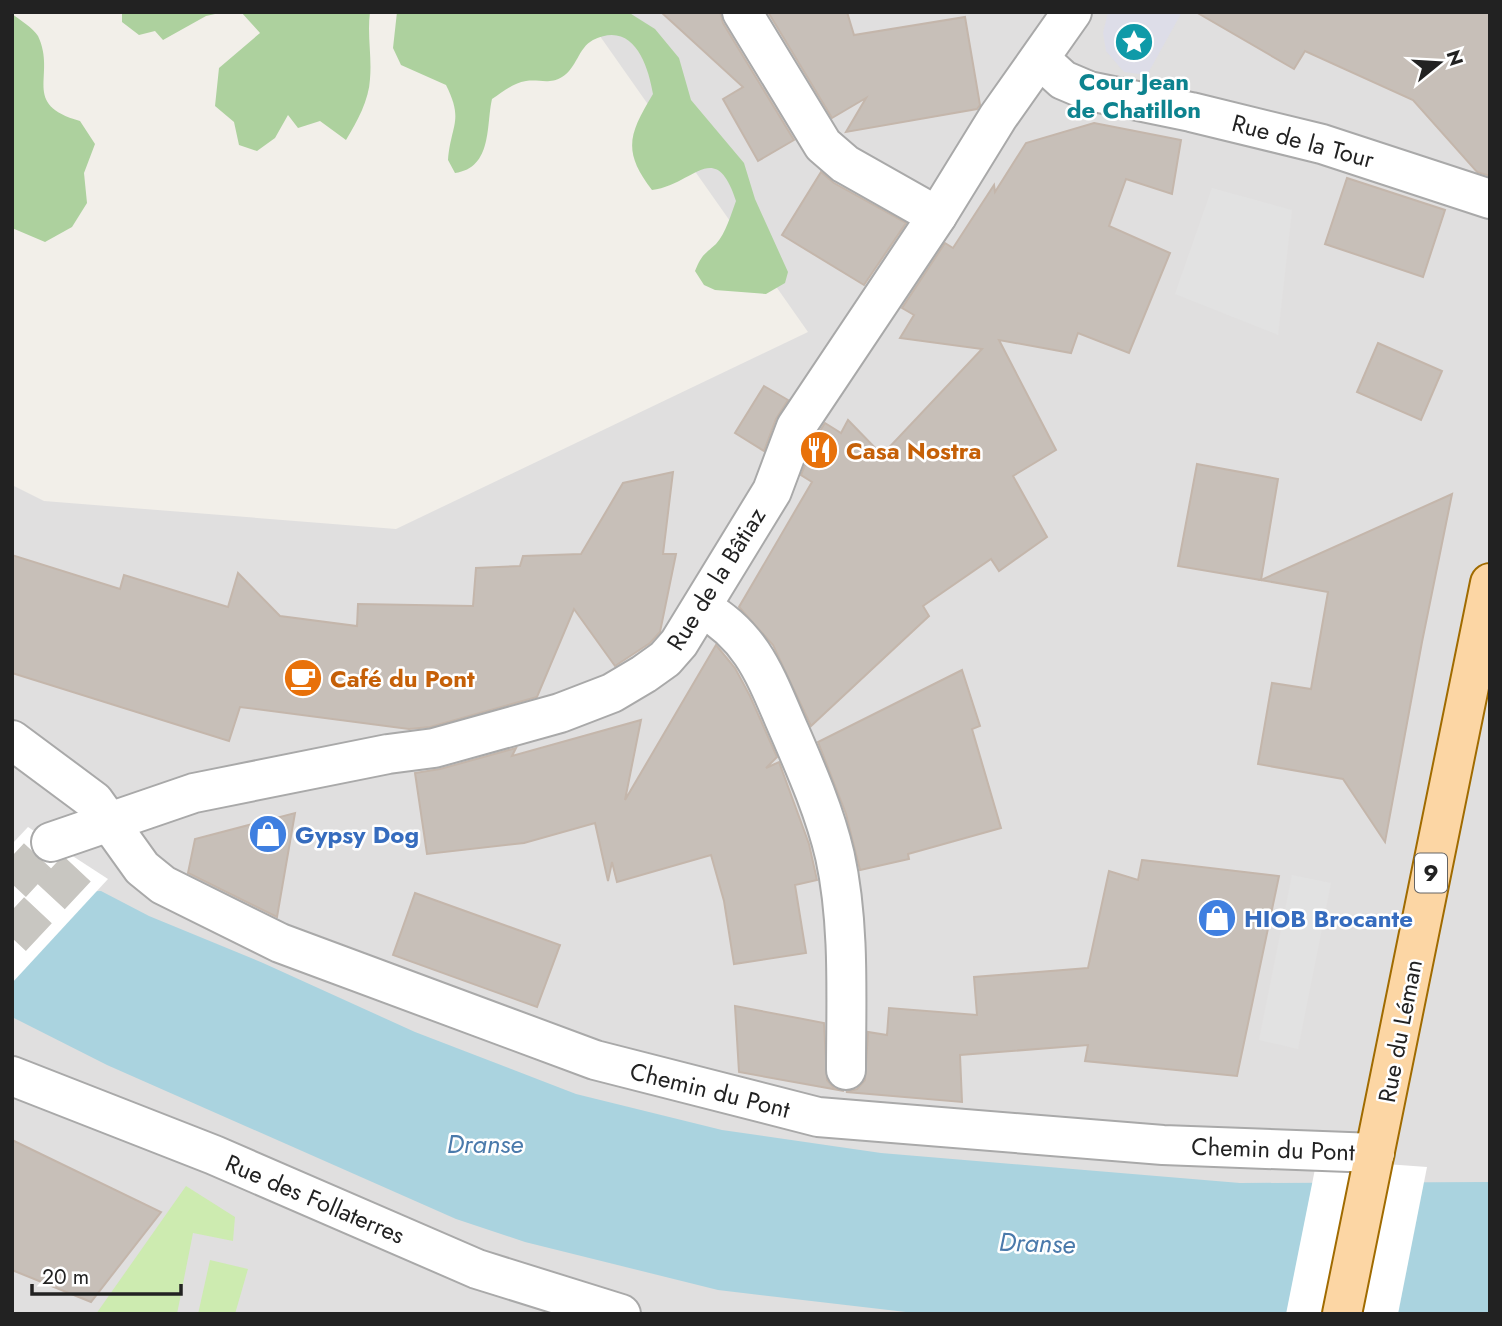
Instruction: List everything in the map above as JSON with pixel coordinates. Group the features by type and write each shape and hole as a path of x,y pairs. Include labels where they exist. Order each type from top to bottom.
{"main road":[{"name":"Rue du Léman","path":"1342,1314 1490,583"}],"street":[{"path":"742,12 823,145 845,164 937,216"},
{"path":"1040,59 1072,12"},
{"name":"Rue de la Bâtiaz","path":"51,842 194,793 481,737 612,693 666,659 702,608 772,491 796,427 937,216 998,117 1040,59"},
{"name":"Rue de la Tour","path":"1040,59 1063,80 1088,91 1315,142 1490,199"},
{"path":"702,608 737,632 756,659 824,816 835,858 843,917 846,1070"},
{"name":"Chemin du Pont","path":"12,740 94,802 142,868 163,884 280,943 595,1060 818,1117 908,1126 1374,1158"},
{"path":"83,862 109,821"},
{"name":"Rue des Follaterres","path":"12,1076 214,1155 477,1269 621,1314"}],"shaded area":[{"path":"583,12 1490,12 1490,1314 12,1314 12,485 44,501 396,529 808,332"},
{"name":"Cour Jean de Chatillon","path":"1108,12 1182,12 1147,75 1124,72 1106,51 1103,33"},
{"path":"1212,188 1292,210 1278,335 1175,294"},
{"path":"1292,875 1331,883 1298,1049 1259,1040"}],"green space":[{"path":"122,12 224,12 206,16 163,40 155,31 139,35 122,22"},
{"path":"241,12 370,12 369,87 362,111 346,140 320,121 298,128 288,115 275,138 257,151 239,145 234,122 215,106 219,68 260,33"},
{"path":"397,12 628,12 655,29 679,58 691,100 744,163 755,199 788,272 785,283 766,294 715,290 704,285 695,271 702,258 723,234 736,201 728,182 720,172 711,168 652,190 642,176 636,164 632,142 638,120 653,94 642,58 628,40 607,35 593,40 562,77 548,81 521,82 492,99 486,144 482,154 476,163 455,173 448,160 455,122 451,97 446,85 401,65 393,48"},
{"path":"12,14 38,36 43,50 45,97 51,106 62,114 80,121 95,144 84,173 87,203 72,227 45,242 12,228"},
{"path":"186,1186 235,1217 233,1241 193,1233 177,1314 96,1314"},
{"path":"210,1260 248,1269 235,1314 198,1314"}],"water":[{"name":"Dranse","path":"12,843 41,877 67,892 101,891 149,916 263,963 415,1032 576,1094 722,1130 881,1153 1240,1183 1490,1182 1490,1314 923,1314 718,1290 525,1242 456,1219 107,1065 12,1017"}],"pier":[{"path":"28,827 108,879 12,983 12,844"},
{"path":"1317,1159 1427,1167 1398,1314 1286,1314"}],"building":[{"path":"661,12 720,12 723,23 794,140 758,161 723,99 743,87"},
{"path":"768,12 847,12 854,35 965,17 980,105 977,109 846,132 866,98 832,118"},
{"path":"1196,12 1490,12 1490,176 1477,172 1413,100 1305,51 1294,69"},
{"path":"1094,123 1181,140 1172,194 1126,179 1109,226 1170,253 1129,353 1078,333 1071,353 999,340 1056,450 1013,476 1047,537 999,571 991,559 923,606 929,616 811,726 773,645 739,607 812,482 801,475 816,437 825,423 841,433 848,420 882,455 982,349 900,338 914,315 902,308 945,243 953,248 994,185 995,192 1026,143"},
{"path":"821,172 834,183 906,223 864,285 782,235"},
{"path":"1347,178 1445,210 1423,277 1325,244"},
{"path":"1378,343 1442,371 1421,420 1357,392"},
{"path":"764,386 788,400 776,419 764,451 735,433"},
{"path":"1197,464 1278,479 1261,580 1178,566"},
{"path":"673,472 663,554 676,554 660,632 650,643 615,666 574,609 537,697 430,727 409,729 240,707 229,741 12,673 12,555 120,589 124,575 228,607 238,573 280,616 357,626 358,604 473,606 476,568 520,566 523,556 581,554 623,483"},
{"path":"1452,494 1385,842 1343,779 1258,764 1272,683 1311,689 1328,592 1261,580"},
{"path":"716,645 735,668 750,696 777,757 766,768 779,762 809,844 817,880 795,885 806,953 734,964 724,901 711,855 617,882 612,862 608,881 595,823 524,843 427,854 415,773 440,769 516,748 512,756 641,720 625,800"},
{"path":"962,670 980,726 972,729 1001,828 908,854 909,859 860,870 846,814 818,742"},
{"path":"295,813 277,917 188,873 195,839"},
{"path":"1142,860 1279,876 1237,1076 1085,1061 1088,1045 960,1055 962,1102 846,1092 857,1089 865,1080 868,1032 887,1035 889,1008 977,1015 974,977 1088,968 1109,871 1138,880"},
{"path":"415,893 560,945 537,1007 393,955"},
{"path":"735,1006 824,1023 827,1080 834,1088 844,1091 739,1072"},
{"path":"12,1140 161,1212 91,1302 12,1270"}],"tunnel":[{"path":"12,884 51,842"},
{"path":"12,938 83,862"}],"place":[{"name":"Cour Jean de Chatillon","path":"1134,42"},
{"name":"Casa Nostra","path":"819,450"},
{"name":"Café du Pont","path":"303,678"},
{"name":"Gypsy Dog","path":"268,834"},
{"name":"HIOB Brocante","path":"1217,918"}]}
